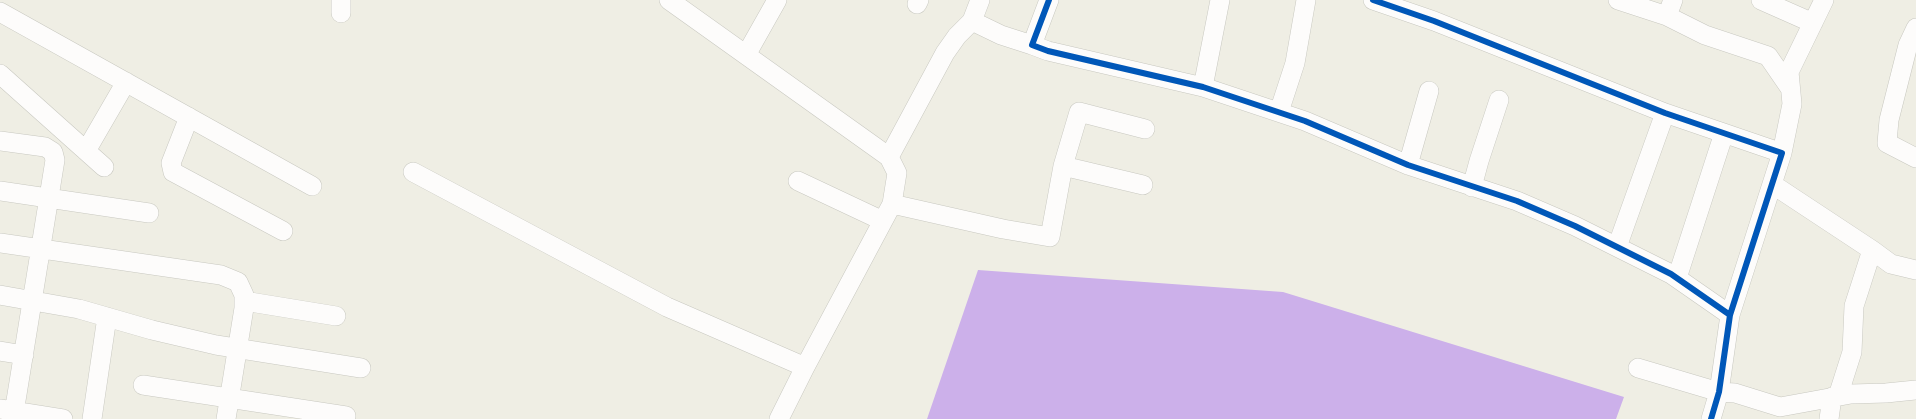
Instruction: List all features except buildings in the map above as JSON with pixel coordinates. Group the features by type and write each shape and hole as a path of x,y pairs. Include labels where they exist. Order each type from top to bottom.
{"street":[{"path":"669,0 889,157 897,173 887,212 779,419"},
{"path":"746,55 777,0"},
{"path":"889,157 945,53 957,36 972,21 980,0"},
{"path":"1032,45 1049,0"},
{"path":"1203,87 1220,0"},
{"path":"1279,112 1296,63 1306,0"},
{"path":"1373,0 1434,21 1665,114 1782,152"},
{"path":"1618,0 1670,8 1705,35 1768,56 1790,88"},
{"path":"1761,0 1813,23"},
{"path":"1711,419 1719,392 1730,315 1782,152 1792,104 1789,72 1824,0"},
{"path":"0,12 312,186"},
{"path":"972,21 1002,35 1048,51 1203,87 1279,112 1305,121 1408,166 1516,201 1575,226 1676,278 1730,315"},
{"path":"1916,28 1911,56 1889,120 1887,143 1916,158"},
{"path":"0,74 104,167"},
{"path":"86,151 126,82"},
{"path":"1408,166 1429,91"},
{"path":"1472,186 1499,100"},
{"path":"798,181 887,212 1050,237 1063,166 1078,112 1145,128"},
{"path":"1617,247 1665,114"},
{"path":"188,117 170,166 173,172 283,230"},
{"path":"1676,278 1724,133"},
{"path":"0,140 41,146 52,152 55,160 24,355 9,413 63,419"},
{"path":"1063,166 1142,185"},
{"path":"413,172 667,307 805,367"},
{"path":"1772,184 1891,264 1916,270"},
{"path":"0,191 149,213"},
{"path":"0,243 226,276 236,280 241,286 244,300 226,419"},
{"path":"1829,419 1835,396 1852,352 1854,306 1872,250"},
{"path":"0,295 79,309 189,340 361,368"},
{"path":"244,300 336,316"},
{"path":"92,419 108,317"},
{"path":"0,352 24,355"},
{"path":"1638,368 1719,392 1735,393 1780,408 1835,396 1916,390"},
{"path":"143,385 346,416"}],"shaded area":[{"path":"978,270 1283,292 1624,397 1616,419 927,419"}],"cycle path":[{"path":"1049,0 1032,45 1048,51 1203,87 1305,121 1408,165 1517,201 1575,226 1671,274 1730,315"},
{"path":"1373,0 1434,21 1665,113 1782,153 1730,315 1719,392 1711,419"}]}
